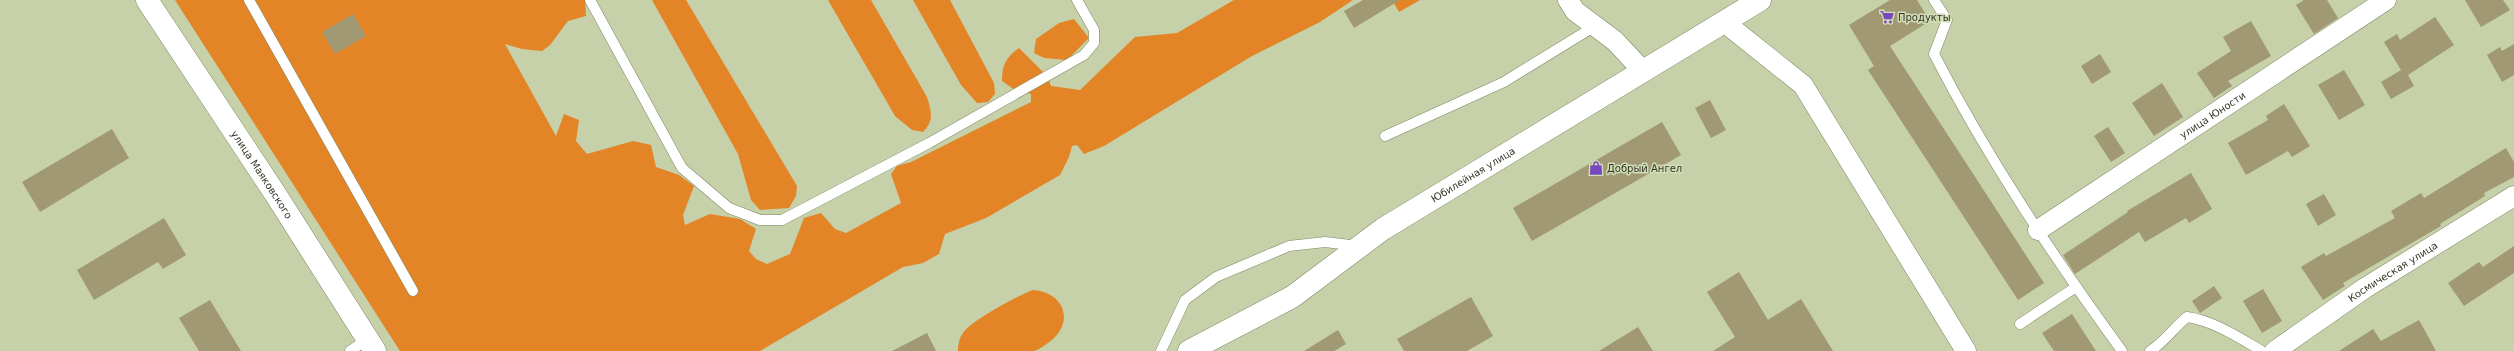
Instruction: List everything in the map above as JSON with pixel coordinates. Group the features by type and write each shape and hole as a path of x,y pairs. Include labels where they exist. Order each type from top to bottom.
{"street":[{"name":"улица Маяковского","path":"147,0 276,195 364,347"},
{"path":"1568,0 1575,11 1614,41 1643,71"},
{"name":"Юбилейная улица","path":"1189,351 1292,297 1390,225 1760,0"},
{"name":"улица Юности","path":"2038,230 2386,0"},
{"path":"1724,22 1803,85 1966,351"},
{"name":"Космическая улица","path":"2275,351 2365,288 2514,196"}],"lane":[{"path":"249,0 413,291"},
{"path":"590,0 682,168 729,208 760,220 782,220 930,143 1084,55 1094,43 1094,30 1077,0"},
{"path":"1934,0 1947,20 1934,54 1970,123 2038,230 2076,287 2122,351"},
{"path":"1386,136 1504,82 1595,26"},
{"path":"1161,351 1185,300 1216,277 1289,246 1326,242 1361,246"},
{"path":"2020,324 2076,287"},
{"path":"2150,351 2162,344 2177,324 2187,317 2199,319 2227,331 2262,351"}],"shaded area":[{"path":"175,0 585,0 586,16 568,21 550,45 542,51 522,49 505,44 556,136 564,114 579,120 576,141 587,154 633,141 651,145 656,167 679,175 694,186 683,215 685,225 710,214 740,219 756,229 749,251 756,259 767,264 790,254 804,218 821,213 835,229 846,233 901,203 891,174 897,166 911,162 1031,102 1031,94 1015,90 1002,81 1004,66 1008,58 1019,48 1048,77 1051,86 1080,90 1135,37 1177,33 1234,0 1353,0 1320,22 1252,56 1104,146 1084,154 1077,145 1072,146 1069,157 1060,175 986,218 945,234 939,254 923,263 903,267 760,351 400,351"},
{"path":"652,0 686,0 797,186 796,196 789,208 760,210 751,200 738,154"},
{"path":"828,0 871,0 927,97 931,111 931,119 927,128 923,132 912,130 895,116"},
{"path":"913,0 950,0 994,83 995,94 988,102 977,103 961,85"},
{"path":"1392,0 1420,0 1399,12"},
{"path":"1074,19 1089,38 1067,60 1044,58 1034,53 1036,39 1059,23"},
{"path":"1033,290 1045,292 1054,297 1060,304 1064,320 1061,329 1055,338 1034,351 958,351 960,339 967,328 995,309"}],"building":[{"path":"1363,0 1400,0 1354,28 1344,11"},
{"path":"1890,0 1917,0 1930,21 1890,46 2044,283 2018,300 1868,70 1874,66 1849,25"},
{"path":"2304,0 2327,0 2338,18 2314,34 2296,5"},
{"path":"2465,0 2503,0 2510,10 2481,27"},
{"path":"353,14 366,36 335,54 322,32"},
{"path":"2435,17 2454,45 2408,75 2414,86 2391,99 2381,82 2401,70 2384,42 2397,34 2400,40"},
{"path":"2251,21 2271,56 2228,81 2232,86 2214,98 2197,73 2231,51 2223,37"},
{"path":"2514,44 2514,75 2502,82 2487,55 2500,47 2502,51"},
{"path":"2100,54 2111,72 2092,84 2081,66"},
{"path":"2344,70 2365,105 2339,120 2318,85"},
{"path":"2162,83 2183,117 2154,136 2132,103"},
{"path":"1710,100 1726,130 1711,138 1695,108"},
{"path":"2284,104 2310,146 2292,157 2288,151 2246,175 2228,143 2268,120 2266,116"},
{"path":"1662,122 1681,155 1532,241 1513,208"},
{"path":"2108,127 2125,153 2111,162 2094,136"},
{"path":"112,129 129,158 40,212 22,182"},
{"path":"2506,148 2514,162 2514,177 2484,193 2485,196 2440,224 2441,226 2343,283 2345,286 2323,300 2301,267 2324,253 2326,256 2395,218 2391,211 2421,193 2424,198"},
{"path":"2191,173 2212,209 2189,223 2186,218 2145,242 2139,232 2075,274 2063,255 2128,212 2127,211"},
{"path":"2324,194 2336,215 2318,226 2306,204"},
{"path":"164,218 186,255 163,269 158,262 94,300 77,270"},
{"path":"2514,246 2514,273 2464,306 2448,283 2479,262 2483,267"},
{"path":"1739,272 1768,320 1801,299 1833,351 1713,351 1735,337 1707,292"},
{"path":"2214,286 2222,298 2200,313 2192,301"},
{"path":"2263,289 2282,321 2262,333 2243,301"},
{"path":"1471,297 1493,336 1467,351 1404,351 1397,339"},
{"path":"210,300 241,351 199,351 179,318"},
{"path":"2072,314 2096,351 2054,351 2042,333"},
{"path":"2419,320 2436,351 2339,351 2373,329 2381,341"},
{"path":"1638,327 1653,351 1599,351"},
{"path":"1338,330 1346,344 1334,351 1304,351"},
{"path":"927,333 936,351 892,351"}],"place":[{"name":"Продукты","path":"1887,17"},
{"name":"Добрый Ангел","path":"1596,168"}]}
